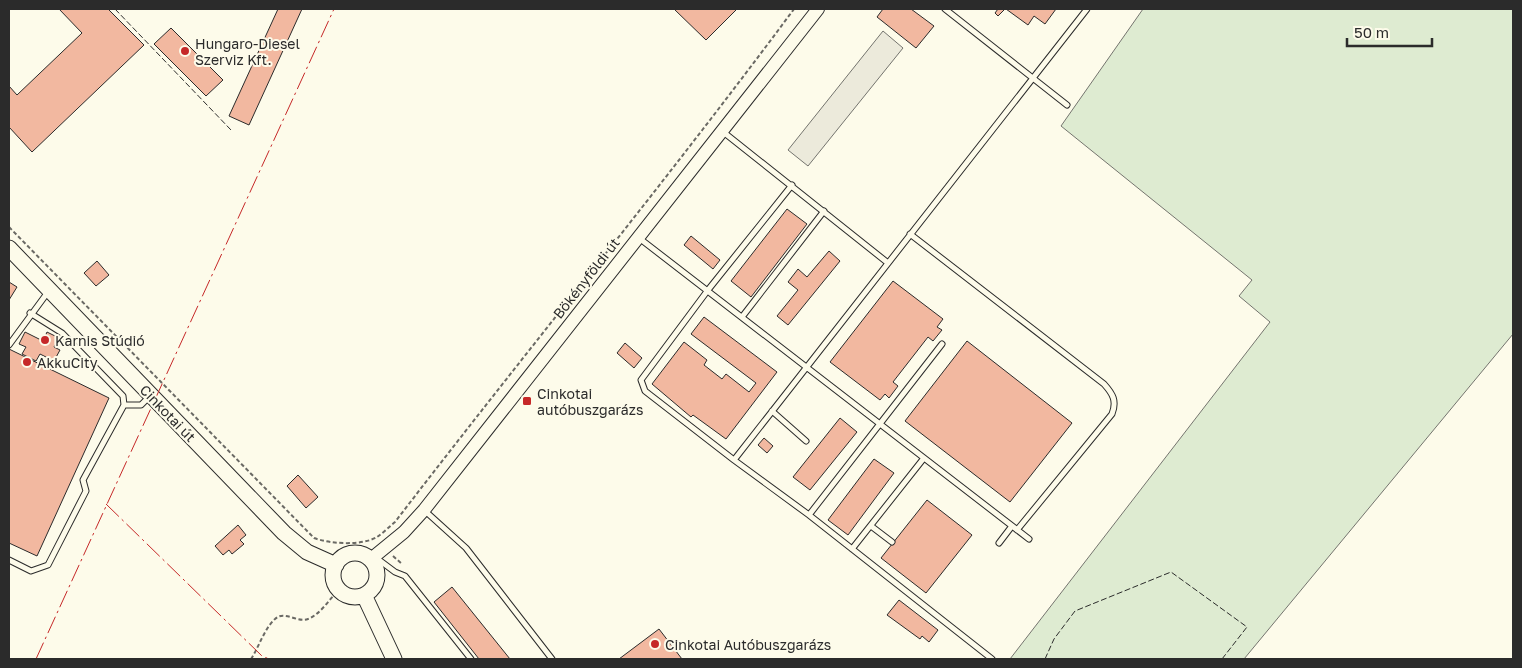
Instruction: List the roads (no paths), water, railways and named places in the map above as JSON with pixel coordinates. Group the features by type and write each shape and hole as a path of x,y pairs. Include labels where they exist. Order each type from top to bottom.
{"main road":[{"name":"Cinkotai út","path":"9,248 284,533 307,552 336,565"},
{"path":"352,553 373,558 377,568 377,579 373,589 364,595 351,597 339,590 333,573 336,565 343,557 352,553"},
{"path":"364,595 394,659"}],"street":[{"name":"Bökényföldi út","path":"373,558 404,532 424,510 818,9"}],"lane":[{"path":"945,9 1067,105"},
{"path":"734,460 1087,9"},
{"path":"721,130 888,263"},
{"path":"792,185 642,376 641,384 645,391 809,515 992,659"},
{"path":"742,317 824,211"},
{"path":"910,234 1104,384 1114,399 1115,406 1112,414 1017,530"},
{"path":"637,237 1029,539"},
{"path":"9,344 30,313 50,289"},
{"path":"9,560 31,571 48,565 86,491 83,480 124,406 123,396 62,333 30,313"},
{"path":"809,515 942,344"},
{"path":"124,406 140,405 151,396"},
{"path":"772,411 806,441"},
{"path":"852,549 924,458"},
{"path":"424,510 466,548 552,659"},
{"path":"871,526 892,542"},
{"path":"998,543 1012,526"},
{"path":"373,558 405,576 471,659"}],"place":[{"name":"Hungaro-Diesel Szerviz Kft.","path":"185,51"},
{"name":"Karnis Stúdió","path":"45,340"},
{"name":"AkkuCity","path":"27,362"},
{"name":"Cinkotai autóbuszgarázs","path":"527,401"},
{"name":"Cinkotai Autóbuszgarázs","path":"655,644"}]}
